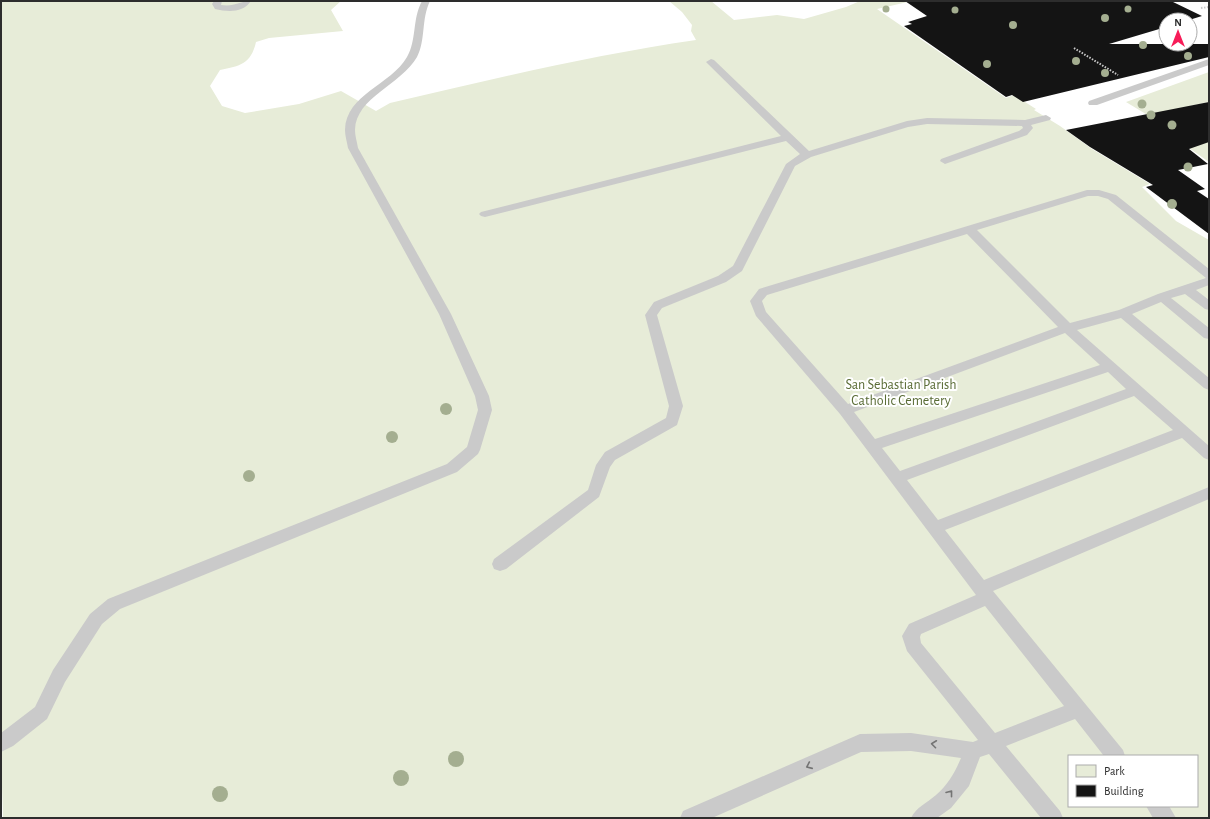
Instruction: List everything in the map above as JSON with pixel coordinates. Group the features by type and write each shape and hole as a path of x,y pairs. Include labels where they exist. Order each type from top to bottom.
{"lane":[{"path":"218,1 216,4 218,7 232,8 244,5 247,1"},
{"path":"1,743 40,713 59,676 96,619 114,604 452,468 473,450 485,410 482,396 445,314 353,148 349,137 349,122 357,108 368,96 398,74 411,59 416,48 419,35 418,19 426,1"},
{"path":"711,62 807,155"},
{"path":"1093,102 1209,62"},
{"path":"500,564 594,493 603,465 610,456 672,421 676,406 651,315 658,305 722,279 738,268 791,164 807,155 907,124 927,121 1025,123 1046,118"},
{"path":"945,161 1023,134 1028,128 1025,123"},
{"path":"485,214 789,136"},
{"path":"1115,755 984,593 845,410 760,313 756,301 763,292 1087,194 1099,193 1112,197 1209,275"},
{"path":"970,230 1067,328 1209,454"},
{"path":"845,410 1067,328 1124,313 1162,297 1209,281"},
{"path":"1186,289 1209,306"},
{"path":"1162,297 1209,335"},
{"path":"1124,313 1209,385"},
{"path":"872,446 1110,367"},
{"path":"897,478 1136,390"},
{"path":"934,528 1183,432"},
{"path":"1053,818 913,646 911,636 916,629 984,593 1209,493"},
{"path":"690,818 860,743 911,742 973,751 1078,709"},
{"path":"921,818 944,801 962,778 973,751"},
{"path":"1157,807 1166,818"}],"path":[{"path":"1201,8 1209,7"},
{"path":"1074,48 1138,87"}],"green space":[{"name":"San Sebastian Parish Catholic Cemetery","path":"1,1 341,1 331,10 343,31 269,38 256,42 251,55 244,63 220,70 210,86 222,106 245,113 299,104 341,91 376,111 390,103 504,76 581,60 696,40 691,31 692,25 682,12 669,1 711,1 734,20 777,15 804,19 846,7 860,1 912,1 877,9 1006,98 1014,95 1092,149 1150,184 1142,187 1176,221 1209,240 1209,818 3,818 1,755"},
{"path":"1209,72 1209,102 1190,106 1209,119 1209,162 1159,127 1164,125 1126,102"}],"building":[{"path":"905,1 1171,1 1194,12 1158,12 1158,29 1109,44 1158,44 1158,52 1198,52 1198,44 1209,44 1209,57 1023,102 1012,95 1006,97 904,26 912,24 908,22 927,16"},
{"path":"1209,102 1209,142 1189,149 1208,164 1178,170 1205,189 1197,191 1209,199 1209,234 1146,187 1153,185 1090,147 1066,130"}]}
